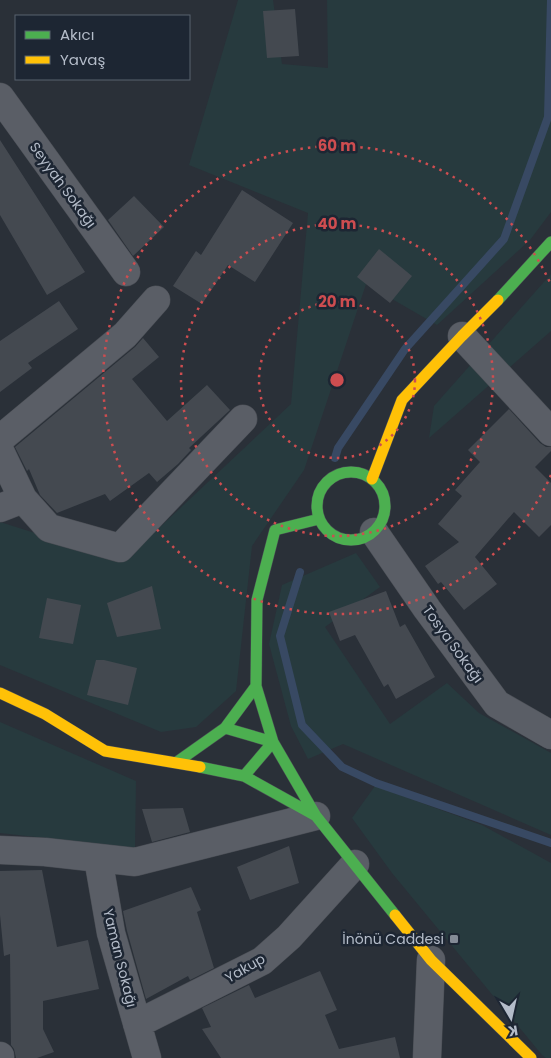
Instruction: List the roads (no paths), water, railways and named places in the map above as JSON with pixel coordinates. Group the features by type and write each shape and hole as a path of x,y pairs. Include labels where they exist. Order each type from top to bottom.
{"street":[{"name":"Seyyah Sokağı","path":"0,97 126,272"},
{"path":"372,479 402,400 462,336 510,289 551,242"},
{"path":"0,438 125,335 156,300"},
{"path":"462,336 551,432"},
{"path":"0,451 12,504 49,528 120,548 243,419"},
{"path":"351,472 362,474 372,479 379,486 385,505 384,515 380,524 374,532 354,540 343,540 333,536 325,529 319,519 317,509 318,498 322,488 330,479 340,474 351,472"},
{"path":"319,519 275,530 257,600 256,686 273,742 316,816 432,960 531,1058"},
{"name":"Tosya Sokağı","path":"374,532 427,609 497,704 551,735"},
{"path":"177,762 225,728 256,686"},
{"path":"0,693 44,714 106,751 177,762 244,776 316,816"},
{"path":"225,728 273,742"},
{"path":"244,776 273,742"},
{"path":"0,850 45,852 135,862 316,816"},
{"name":"Yaman Sokağı","path":"98,858 112,933 147,1058"},
{"name":"Yakup","path":"137,1024 262,961 289,937 355,864"},
{"path":"427,1058 432,960"}],"waterway":[{"path":"335,458 338,448 405,349 504,239 548,117 551,0"},
{"path":"300,572 280,636 302,725 342,767 376,783 551,843"}],"place":[{"name":"İnönü Caddesi","path":"454,939"}]}
